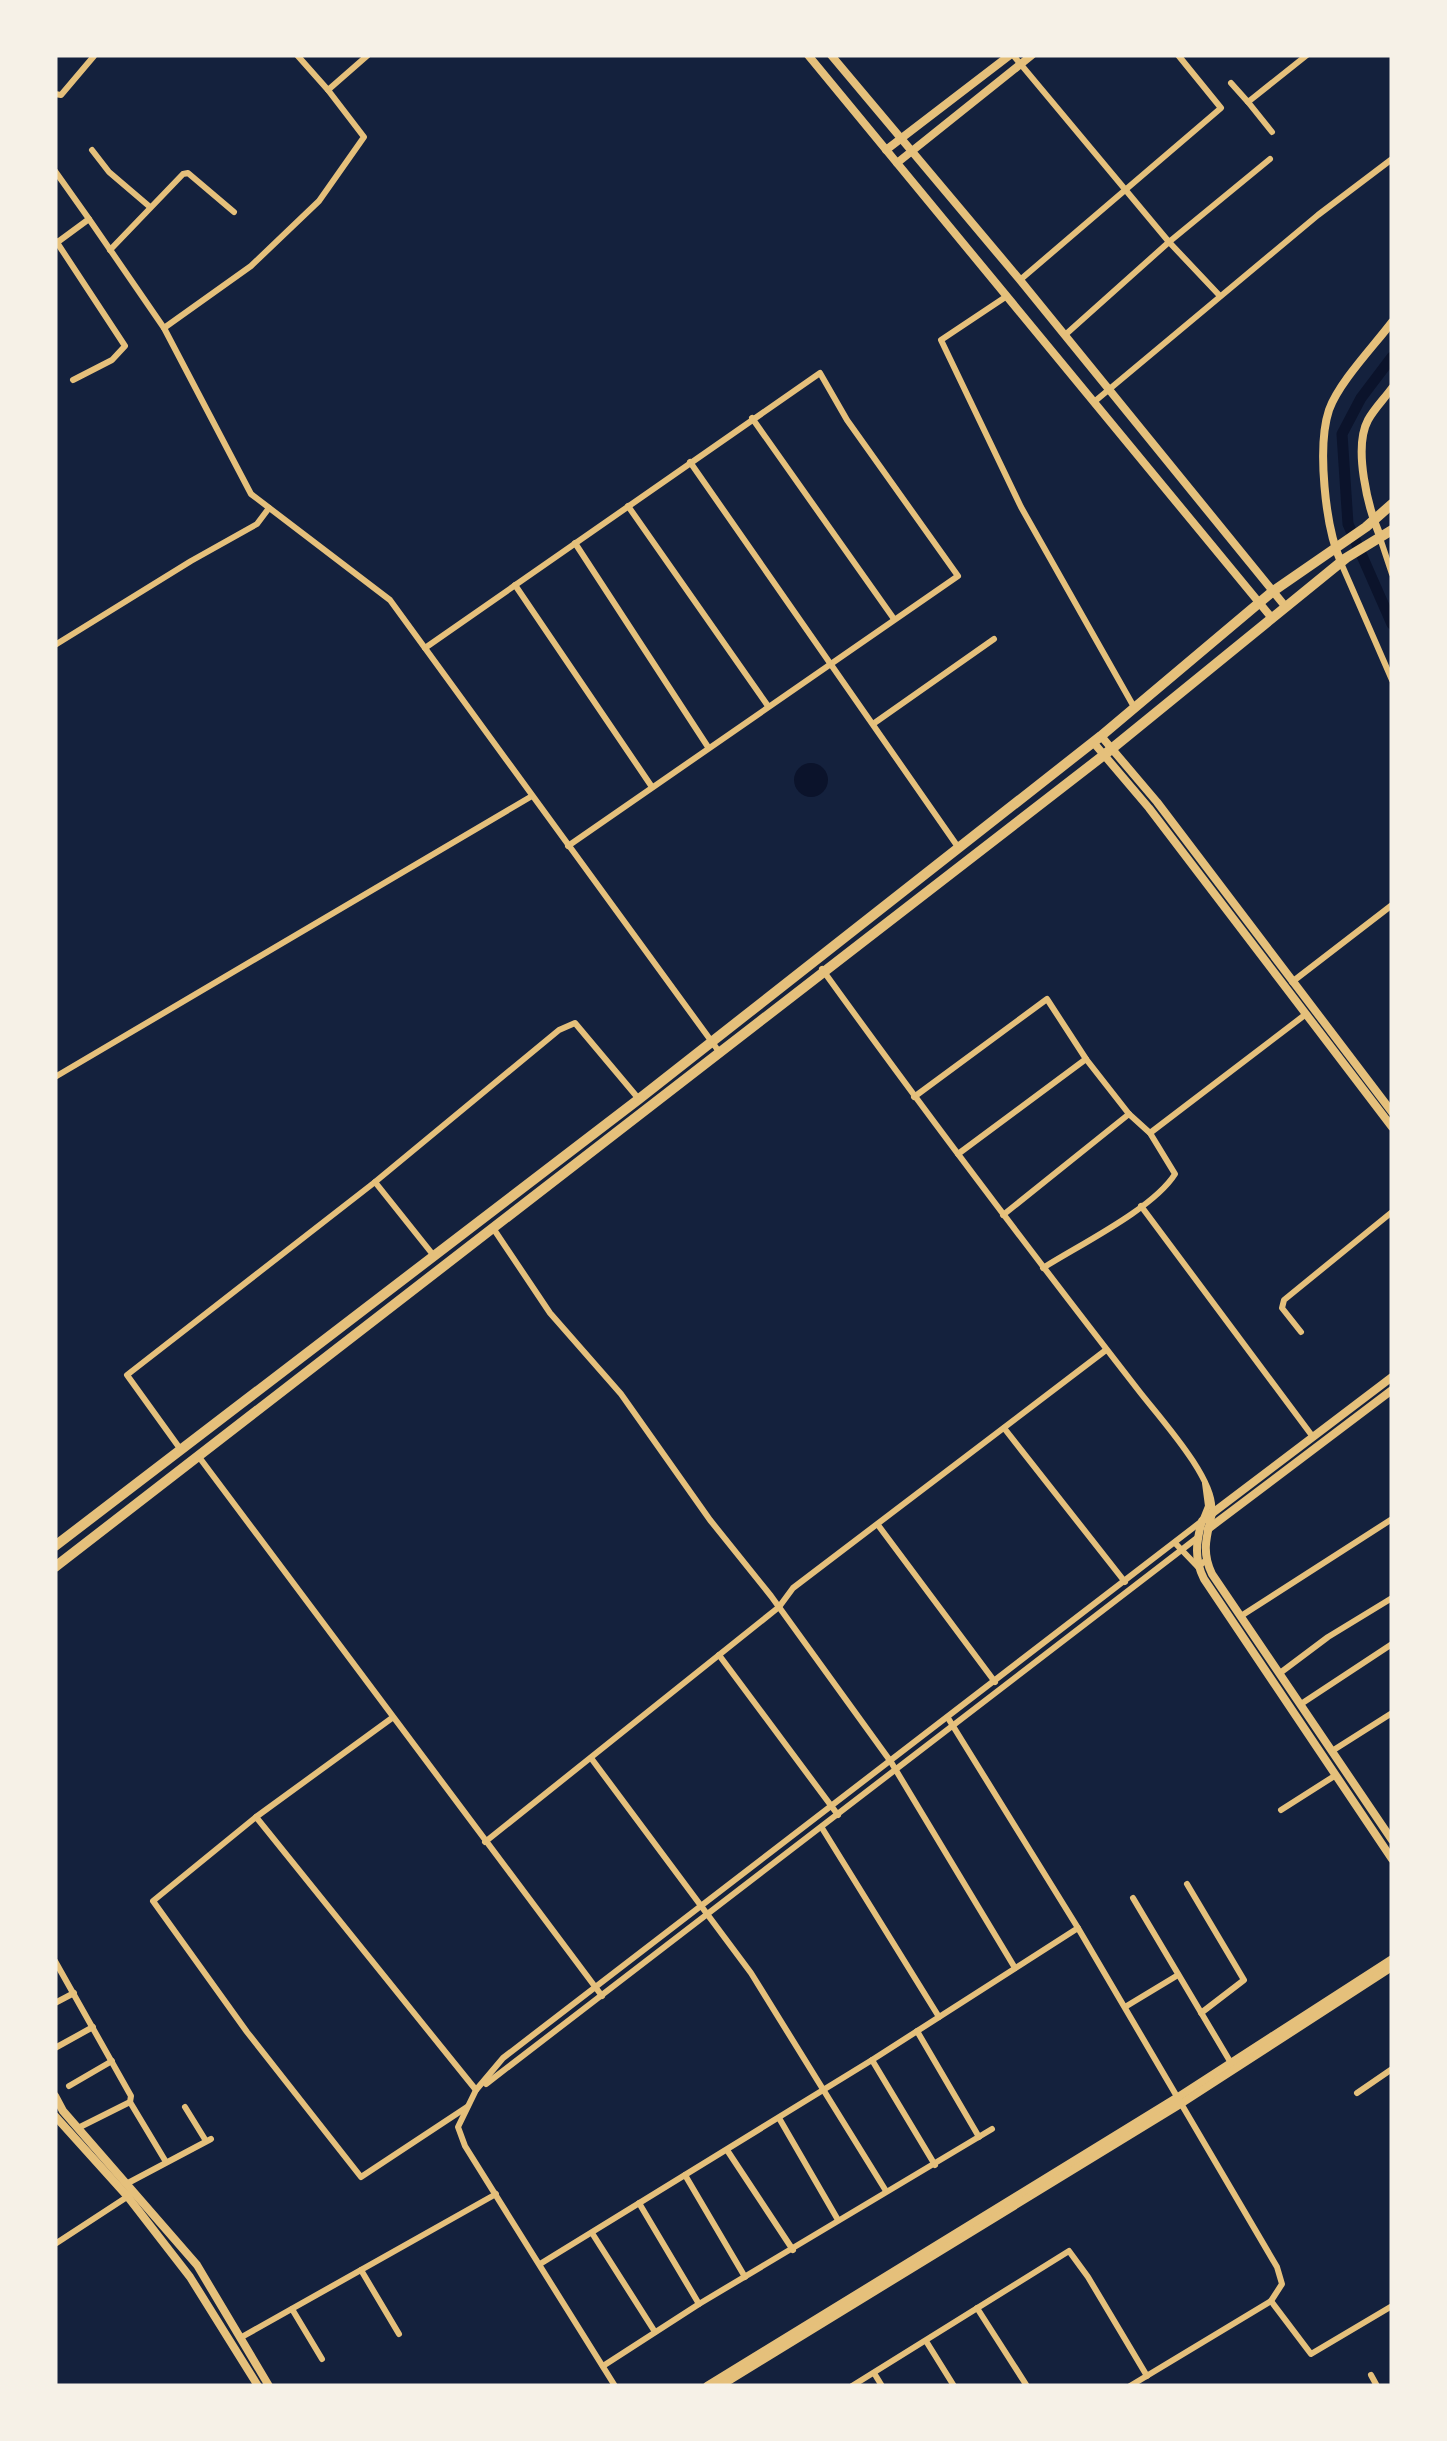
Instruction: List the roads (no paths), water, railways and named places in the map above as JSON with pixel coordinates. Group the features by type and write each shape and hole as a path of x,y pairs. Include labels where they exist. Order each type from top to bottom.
{"main road":[{"path":"55,1546 639,1099 1097,739 1272,592 1370,524 1392,504"},
{"path":"55,1568 1108,751 1343,560 1392,530"}],"street":[{"path":"164,328 251,266 320,201 364,136 297,55"},
{"path":"328,90 368,55"},
{"path":"808,55 1271,617"},
{"path":"831,55 1020,280 1284,606"},
{"path":"886,150 1011,55 1169,242 1220,296"},
{"path":"897,163 1032,55"},
{"path":"1020,280 1222,108 1178,55"},
{"path":"1248,102 1306,55"},
{"path":"55,94 61,95 94,56"},
{"path":"1231,82 1272,132"},
{"path":"92,150 109,172 150,206"},
{"path":"1094,402 1392,158"},
{"path":"1065,336 1169,242 1270,159"},
{"path":"55,171 164,328 251,494 390,600 720,1054"},
{"path":"110,250 178,177 188,174 234,212"},
{"path":"73,380 112,360 125,346 56,241 89,219"},
{"path":"1008,296 941,340 1021,507 1134,707"},
{"path":"1392,322 1329,409 1324,455 1334,546 1392,680"},
{"path":"425,648 820,374 847,420 958,576 568,846"},
{"path":"1392,388 1368,422 1362,442 1370,524 1392,574"},
{"path":"752,418 894,619"},
{"path":"690,462 959,848"},
{"path":"628,506 768,706"},
{"path":"55,646 257,524 270,508"},
{"path":"574,543 708,748"},
{"path":"515,585 652,787"},
{"path":"873,724 994,639"},
{"path":"1097,739 1392,1112"},
{"path":"1108,751 1392,1127"},
{"path":"55,1077 532,796"},
{"path":"1292,982 1392,905"},
{"path":"476,2090 1182,1551 1197,1538 1212,1513 1214,1500 1180,1444 1002,1214 815,960"},
{"path":"914,1097 1047,999 1086,1059 1129,1114 1150,1133 1176,1174 1168,1185 1043,1268"},
{"path":"1150,1133 1306,1014"},
{"path":"180,1450 127,1374 572,1024 639,1099"},
{"path":"958,1154 1086,1059"},
{"path":"1002,1214 1129,1114"},
{"path":"375,1182 434,1256"},
{"path":"1141,1206 1313,1437"},
{"path":"1301,1332 1282,1308 1284,1300 1392,1212"},
{"path":"494,1228 550,1314 621,1394 891,1762 1015,1968"},
{"path":"485,1842 778,1607 794,1588 1106,1350"},
{"path":"1212,1513 1392,1378"},
{"path":"615,2386 465,2146 458,2128 476,2090 503,2058 1175,1543 1206,1525 1392,1390"},
{"path":"1004,1428 1125,1582"},
{"path":"198,1456 602,1996"},
{"path":"1201,1564 1208,1506 1205,1483"},
{"path":"1240,1616 1392,1519"},
{"path":"878,1525 995,1682"},
{"path":"1197,1538 1201,1564 1392,1860"},
{"path":"1175,1543 1201,1564 1240,1616 1392,1840"},
{"path":"1280,1674 1328,1636 1392,1598"},
{"path":"1301,1704 1392,1644"},
{"path":"720,1654 838,1815"},
{"path":"1332,1751 1392,1714"},
{"path":"392,1718 256,1817 153,1902 246,2032 361,2177 467,2107"},
{"path":"948,1718 1180,2100 1277,2267 1282,2284 1271,2301 1130,2386"},
{"path":"591,1758 751,1973 886,2191"},
{"path":"1281,1810 1336,1775"},
{"path":"256,1817 476,2090"},
{"path":"822,1828 939,2017"},
{"path":"1187,1884 1244,1980 1201,2013"},
{"path":"1133,1898 1230,2063"},
{"path":"540,2264 826,2089 1078,1928"},
{"path":"707,2386 1180,2100 1230,2063 1392,1959"},
{"path":"55,1961 166,2162"},
{"path":"720,2386 1392,1967"},
{"path":"1125,2008 1178,1975"},
{"path":"55,2003 74,1994"},
{"path":"55,2048 93,2027"},
{"path":"917,2032 980,2138"},
{"path":"872,2060 935,2165"},
{"path":"69,2086 112,2061"},
{"path":"1356,2093 1392,2068"},
{"path":"55,2096 128,2183 131,2194"},
{"path":"78,2128 130,2102"},
{"path":"128,2183 208,2140 185,2107"},
{"path":"55,2116 131,2194 269,2386"},
{"path":"779,2118 838,2220"},
{"path":"604,2366 699,2304 992,2130"},
{"path":"727,2150 792,2250"},
{"path":"685,2175 744,2277"},
{"path":"55,2244 131,2194"},
{"path":"236,2340 496,2194"},
{"path":"640,2203 699,2304"},
{"path":"592,2232 656,2332"},
{"path":"852,2386 1069,2251 1147,2376"},
{"path":"361,2270 398,2334"},
{"path":"1271,2301 1310,2354 1392,2306"},
{"path":"978,2308 1027,2386"},
{"path":"292,2309 322,2359"},
{"path":"236,2340 258,2386"},
{"path":"926,2341 954,2386"},
{"path":"874,2373 882,2386"},
{"path":"1371,2375 1377,2386"}],"water":[{"path":"811,763 823,768 828,780 823,792 811,797 799,792 794,780 799,768"}],"waterway":[{"path":"1392,357 1361,398 1342,434 1348,524 1392,624"}]}
